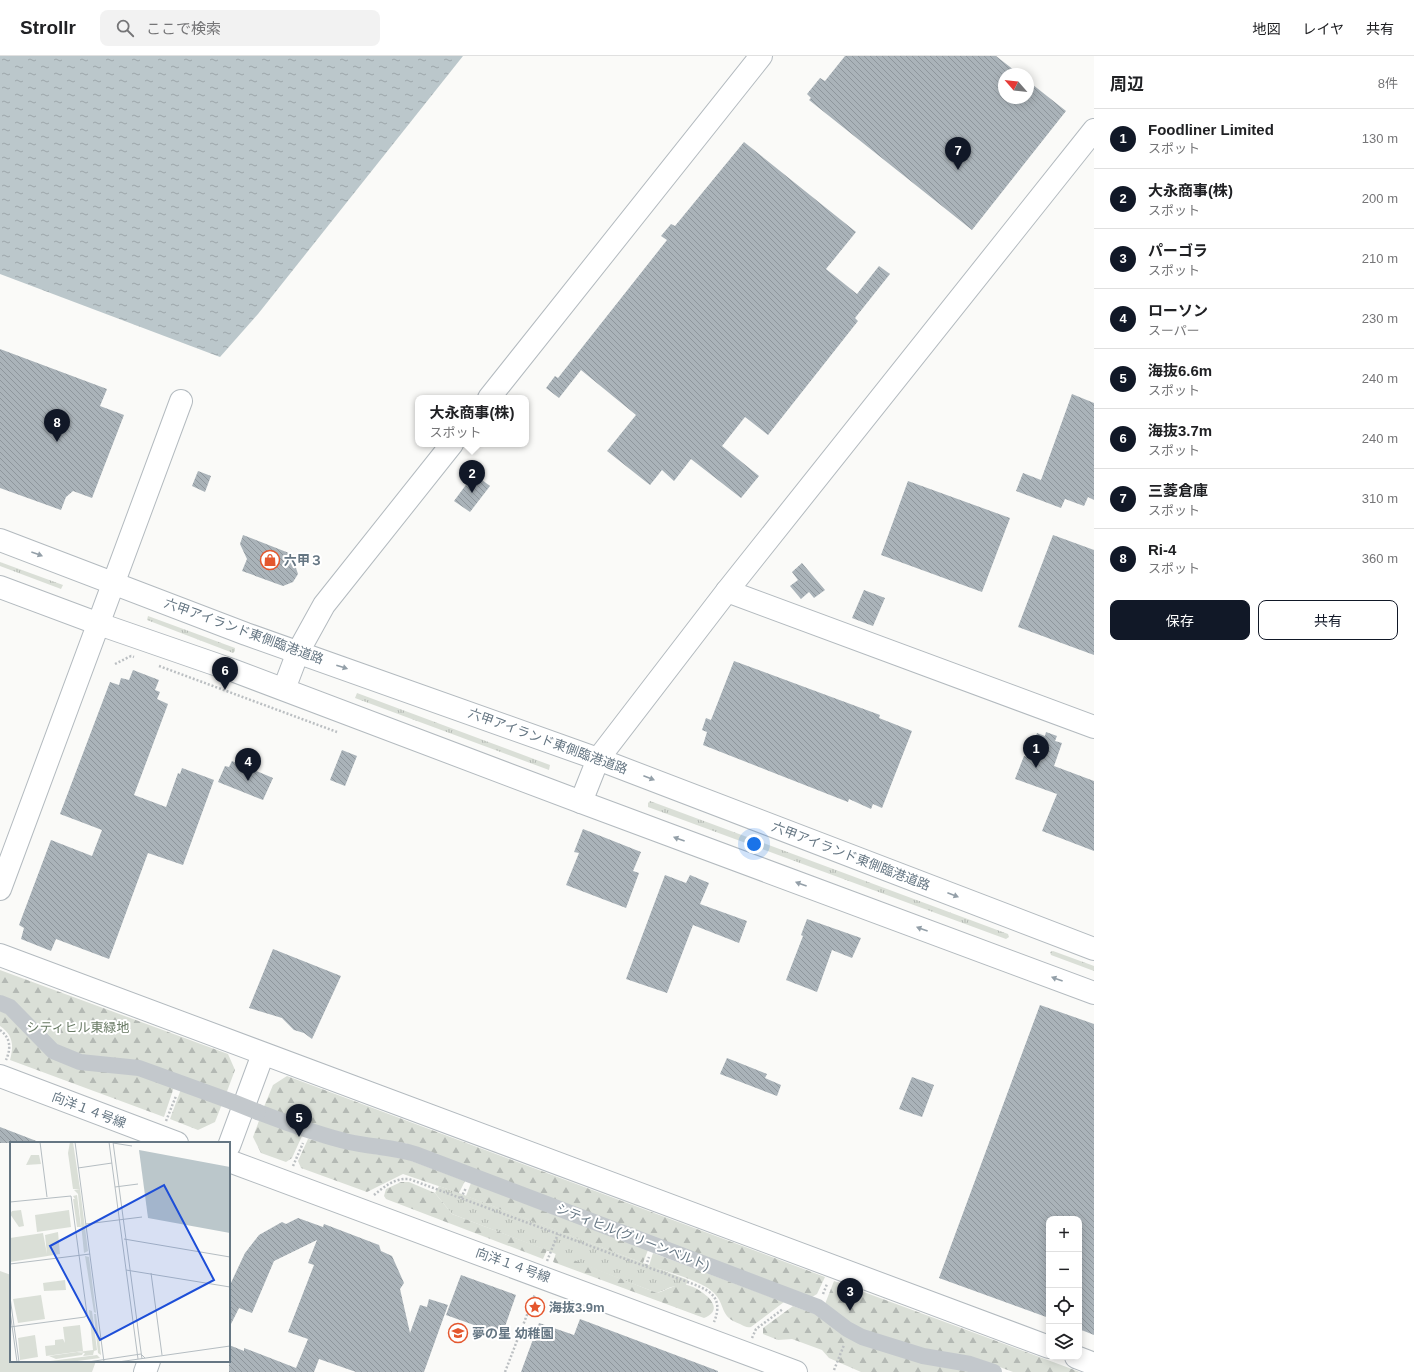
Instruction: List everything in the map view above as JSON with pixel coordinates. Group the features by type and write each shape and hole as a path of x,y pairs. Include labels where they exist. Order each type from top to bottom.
{"street":[{"path":"491,395 761,56"},
{"path":"581,802 598,758 727,591 1094,130"},
{"path":"0,889 181,401"},
{"path":"284,689 298,652 324,604 450,447"},
{"name":"六甲アイランド東側臨港道路","path":"0,540 298,652 598,758 1094,949"},
{"path":"0,587 98,624 284,689 581,802 1094,993"},
{"path":"727,591 1094,728"},
{"path":"0,955 1046,1346"},
{"path":"0,1003 10,1007 53,1051 80,1062 139,1068 181,1082"},
{"path":"230,1143 263,1054"},
{"name":"向洋１４号線","path":"2,1070 175,1142"},
{"name":"シティヒル(グリーンベルト)","path":"181,1082 309,1130 348,1142 374,1147 401,1149 415,1154 818,1307 849,1330 902,1351 970,1364 994,1372"},
{"name":"向洋１４号線","path":"230,1161 796,1372"},
{"path":"1082,1359 1094,1364"},
{"path":"145,1372 149,1362"}],"path":[{"path":"114,664 131,656 138,658"},
{"path":"153,664 337,732"},
{"path":"0,1030 7,1037 10,1046 2,1070"},
{"path":"166,1122 181,1082"},
{"path":"292,1170 309,1130"},
{"path":"370,1200 384,1186 400,1178 409,1179 558,1234 708,1290 717,1302 717,1316 713,1327"},
{"path":"546,1265 558,1234"},
{"path":"505,1372 536,1290"},
{"path":"751,1341 756,1329 796,1299"},
{"path":"834,1370 849,1330"}],"green space":[{"path":"0,562 63,585 61,589 0,566"},
{"path":"148,616 235,648 235,651 233,653 147,620"},
{"path":"357,693 550,765 549,770 355,698"},
{"path":"650,801 1008,934 1009,937 1006,939 648,807 648,803"},
{"path":"1053,951 1094,966 1094,971 1051,955 1050,952"},
{"name":"シティヒル東緑地","path":"0,970 228,1054 235,1070 226,1094 61,1050 0,999"},
{"path":"0,1008 40,1047 129,1071 174,1087 164,1117 10,1060 12,1045 8,1033 0,1026"},
{"path":"287,1076 825,1277 817,1294 812,1297 405,1143 375,1140 337,1132 263,1109 273,1085"},
{"path":"181,1089 222,1104 215,1122 198,1130 170,1119"},
{"path":"260,1118 302,1136 292,1158 286,1162 261,1153 253,1137"},
{"path":"308,1139 374,1154 401,1157 465,1181 459,1193 403,1174 367,1192 301,1168 298,1161"},
{"path":"401,1182 409,1182 435,1193 452,1214 547,1250 543,1259 386,1199 384,1196 386,1189"},
{"path":"471,1183 648,1250 643,1263 466,1196"},
{"path":"439,1186 688,1280 686,1285 671,1287 657,1293 452,1214 435,1193"},
{"path":"556,1253 657,1293 679,1285 687,1285 705,1294 713,1304 714,1309 711,1314 704,1318 553,1262"},
{"path":"653,1253 784,1302 751,1327 746,1327 729,1318 720,1301 708,1288 683,1277 649,1266"},
{"path":"0,1271 10,1275 10,1362 96,1362 92,1372 0,1372"},
{"path":"834,1281 1080,1372 1013,1372 981,1360 927,1350 855,1327 825,1304"},
{"path":"793,1306 974,1372 861,1372 829,1358 822,1350 792,1339 778,1340 763,1334 763,1328"}],"water":[{"path":"0,56 463,56 258,314 220,357 0,274"}],"building":[{"path":"845,56 996,56 1011,68 998,68 998,104 1034,104 1034,86 1066,111 972,230 809,100 811,98 807,94 820,78 825,81"},
{"path":"744,142 856,232 826,269 857,294 879,266 890,274 855,318 858,321 768,435 745,417 722,446 759,476 741,498 691,459 674,481 662,470 650,485 607,451 636,415 581,370 559,398 546,388 555,376 558,378 667,240 661,236 671,224 675,226"},
{"path":"0,349 107,389 100,406 124,415 92,498 73,491 66,497 61,510 0,488"},
{"path":"1072,394 1094,403 1094,500 1088,497 1084,506 1065,499 1061,508 1016,491 1023,473 1041,480"},
{"path":"198,471 211,476 205,492 192,486"},
{"path":"474,474 490,486 470,512 454,501"},
{"path":"908,481 1010,518 982,592 881,555"},
{"name":"六甲３","path":"243,535 294,555 294,562 298,574 293,582 283,586 242,571 247,559 240,544"},
{"path":"1053,535 1094,550 1094,655 1018,627"},
{"path":"802,563 825,590 814,598 809,592 801,599 790,586 798,580 792,572"},
{"path":"864,590 885,598 873,626 852,618"},
{"path":"734,661 880,715 879,718 912,731 882,808 873,804 871,809 849,799 848,802 703,745 707,732 702,730 706,718 711,720"},
{"path":"133,670 159,680 155,690 160,692 157,699 168,704 134,795 166,807 178,773 180,774 182,768 214,780 183,865 148,853 109,959 56,939 51,951 21,939 24,928 19,925 51,840 92,856 102,830 60,814 110,682 119,685 121,678 129,680"},
{"path":"1046,732 1057,736 1055,741 1062,743 1054,766 1094,781 1094,851 1042,831 1057,794 1015,779 1024,756 1028,757 1037,733 1045,736"},
{"path":"342,750 357,756 345,786 330,780"},
{"path":"232,761 273,778 263,800 218,782 225,766 229,767"},
{"path":"583,829 641,852 633,871 639,873 626,908 566,885 579,853 574,852"},
{"path":"665,875 686,883 690,875 709,883 700,904 747,921 739,943 693,925 667,993 626,979"},
{"path":"807,919 861,938 852,958 832,950 817,992 786,980 803,936 801,935"},
{"path":"273,949 341,976 312,1039 304,1033 294,1030 282,1018 249,1008"},
{"path":"1040,1005 1094,1024 1094,1335 1082,1330 1082,1216 1046,1216 1046,1317 939,1278"},
{"path":"727,1058 767,1074 765,1078 781,1085 777,1096 720,1074"},
{"path":"912,1077 934,1085 922,1117 899,1109"},
{"path":"0,1127 39,1142 10,1142 0,1143"},
{"path":"298,1218 323,1227 324,1224 379,1245 381,1251 392,1256 404,1283 400,1289 410,1333 420,1305 427,1307 429,1299 448,1305 424,1372 356,1372 319,1359 314,1372 229,1372 230,1345 244,1351 244,1348 296,1368 308,1339 288,1332 314,1265 308,1263 317,1240 274,1261 252,1313 239,1308 230,1326 230,1285 245,1253 259,1235 282,1222 286,1224"},
{"path":"461,1275 516,1295 502,1335 446,1315"},
{"path":"580,1319 718,1372 521,1372 539,1323 574,1335"}],"place":[{"name":"三菱倉庫","path":"958,170"},
{"name":"Ri-4","path":"57,442"},
{"name":"大永商事(株)","path":"472,493"},
{"name":"六甲３","path":"270,560"},
{"name":"海抜3.7m","path":"225,690"},
{"name":"Foodliner Limited","path":"1036,768"},
{"name":"ローソン","path":"248,781"},
{"name":"海抜6.6m","path":"299,1137"},
{"name":"海抜3.9m","path":"535,1307"},
{"name":"パーゴラ","path":"850,1311"},
{"name":"夢の星 幼稚園","path":"458,1333"}]}
